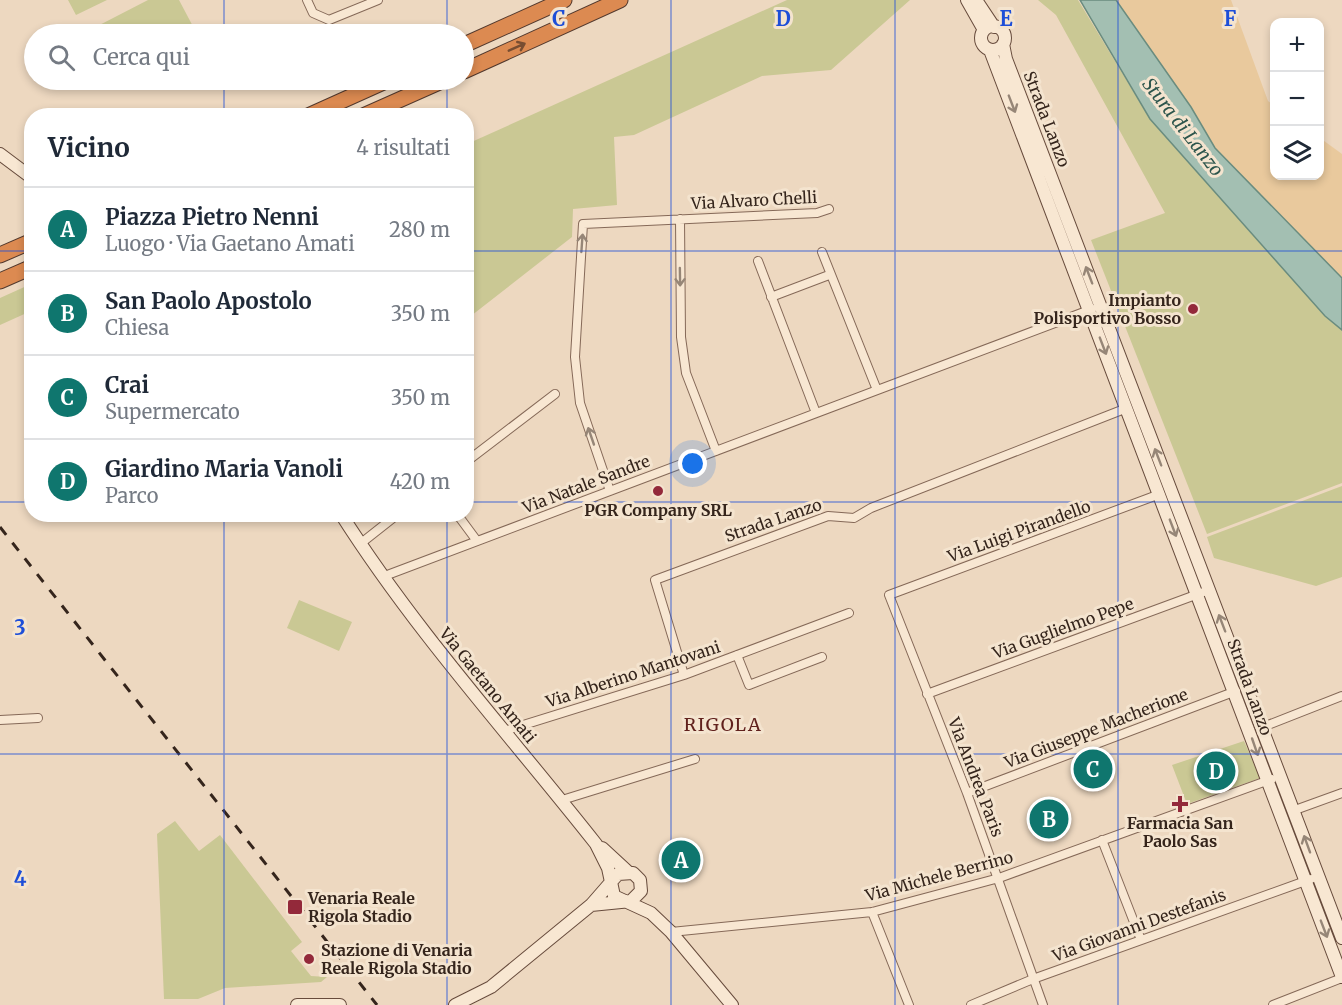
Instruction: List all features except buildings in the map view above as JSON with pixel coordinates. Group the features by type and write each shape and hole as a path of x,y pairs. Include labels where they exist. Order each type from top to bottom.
{"highway":[{"path":"474,40 564,0"},
{"path":"474,66 620,0"},
{"path":"326,108 366,90"},
{"path":"381,108 422,90"},
{"path":"0,255 24,244"},
{"path":"0,281 24,270"}],"street":[{"path":"307,0 313,13 329,20 378,0"},
{"path":"967,0 989,28 1004,33 1003,44 998,49 990,50 981,42 989,28"},
{"path":"976,0 989,28"},
{"name":"Strada Lanzo","path":"1003,44 1006,59 1095,308 1203,592 1267,781 1342,978"},
{"name":"Strada Lanzo","path":"990,50 1095,308 1127,408 1160,494 1263,727 1342,938"},
{"path":"0,154 24,171"},
{"name":"Via Alvaro Chelli","path":"610,491 580,403 576,376 575,357 584,224 809,214 829,209"},
{"path":"680,219 681,337 686,373 716,451"},
{"path":"822,252 877,390"},
{"path":"758,261 816,413 1095,308"},
{"path":"771,297 829,274"},
{"path":"474,456 555,394"},
{"name":"Strada Lanzo","path":"684,675 655,580 828,516 854,518 872,508 1127,408"},
{"name":"Via Natale Sandre","path":"382,577 816,413"},
{"name":"Via Luigi Pirandello","path":"889,595 1160,494"},
{"name":"Via Gaetano Amati","path":"346,522 382,577 450,667 596,844 628,872"},
{"path":"360,544 388,522"},
{"path":"463,522 477,541"},
{"name":"Via Guglielmo Pepe","path":"927,694 1203,592"},
{"name":"Via Andrea Paris","path":"889,595 999,878 1043,1005"},
{"name":"Via Alberino Mantovani","path":"504,731 684,675 849,613"},
{"name":"Via Alberino Mantovani","path":"737,655 749,685 822,657"},
{"name":"Via Giuseppe Macherione","path":"967,793 1236,691"},
{"path":"1263,727 1342,696"},
{"path":"0,720 38,718"},
{"path":"562,800 695,759"},
{"name":"Via Michele Berrino","path":"671,932 872,912 999,878 1281,775"},
{"path":"1295,810 1342,793"},
{"path":"1102,840 1141,940"},
{"name":"Via Gaetano Amati","path":"596,844 612,882"},
{"path":"455,1005 484,992 523,961 591,905 618,874 628,872 640,880 640,892 651,914"},
{"name":"Via Giovanni Destefanis","path":"971,1005 1033,980 1319,876"},
{"path":"612,882 614,896 651,914 671,932 732,1005"},
{"path":"591,905 625,902 636,899 640,892"},
{"path":"872,912 909,1005"},
{"path":"1273,1005 1342,978"},
{"path":"297,1005 340,1005"}],"shaded area":[{"path":"68,0 107,0 76,15"},
{"path":"148,0 179,0 192,24 101,24"},
{"path":"787,0 910,0 831,70 762,76 634,135 614,137 617,205 573,209 572,237 474,314 474,141"},
{"name":"Impianto Polisportivo Bosso","path":"1038,0 1078,0 1150,119 1325,316 1342,330 1342,483 1207,534 1091,240 1165,213 1056,15"},
{"path":"24,287 24,314 0,325 0,298"},
{"path":"1342,486 1342,577 1316,586 1214,558 1207,537"},
{"path":"299,600 352,622 339,651 287,628"},
{"path":"1244,741 1260,778 1187,804 1172,765"},
{"path":"175,821 199,851 220,835 302,942 291,951 311,976 327,977 321,982 225,988 198,999 164,999 157,834"}],"sand":[{"path":"1116,0 1231,0 1270,102 1270,180 1324,180 1324,141 1342,154 1342,278 1215,148 1191,107"}],"water":[{"name":"Stura di Lanzo","path":"1080,0 1116,0 1191,107 1215,148 1342,278 1342,330 1325,316 1150,119"}],"railway":[{"path":"0,527 377,1005"}],"place":[{"name":"Impianto Polisportivo Bosso","path":"1193,309"},
{"name":"PGR Company SRL","path":"658,491"},
{"name":"Crai","path":"1093,769"},
{"name":"Giardino Maria Vanoli","path":"1216,771"},
{"name":"Farmacia San Paolo Sas","path":"1180,804"},
{"name":"San Paolo Apostolo","path":"1049,819"},
{"name":"Piazza Pietro Nenni","path":"681,860"},
{"name":"Venaria Reale Rigola Stadio","path":"295,907"},
{"name":"Stazione di Venaria Reale Rigola Stadio","path":"309,959"}],"district":[{"name":"RIGOLA","path":"723,724"}]}
